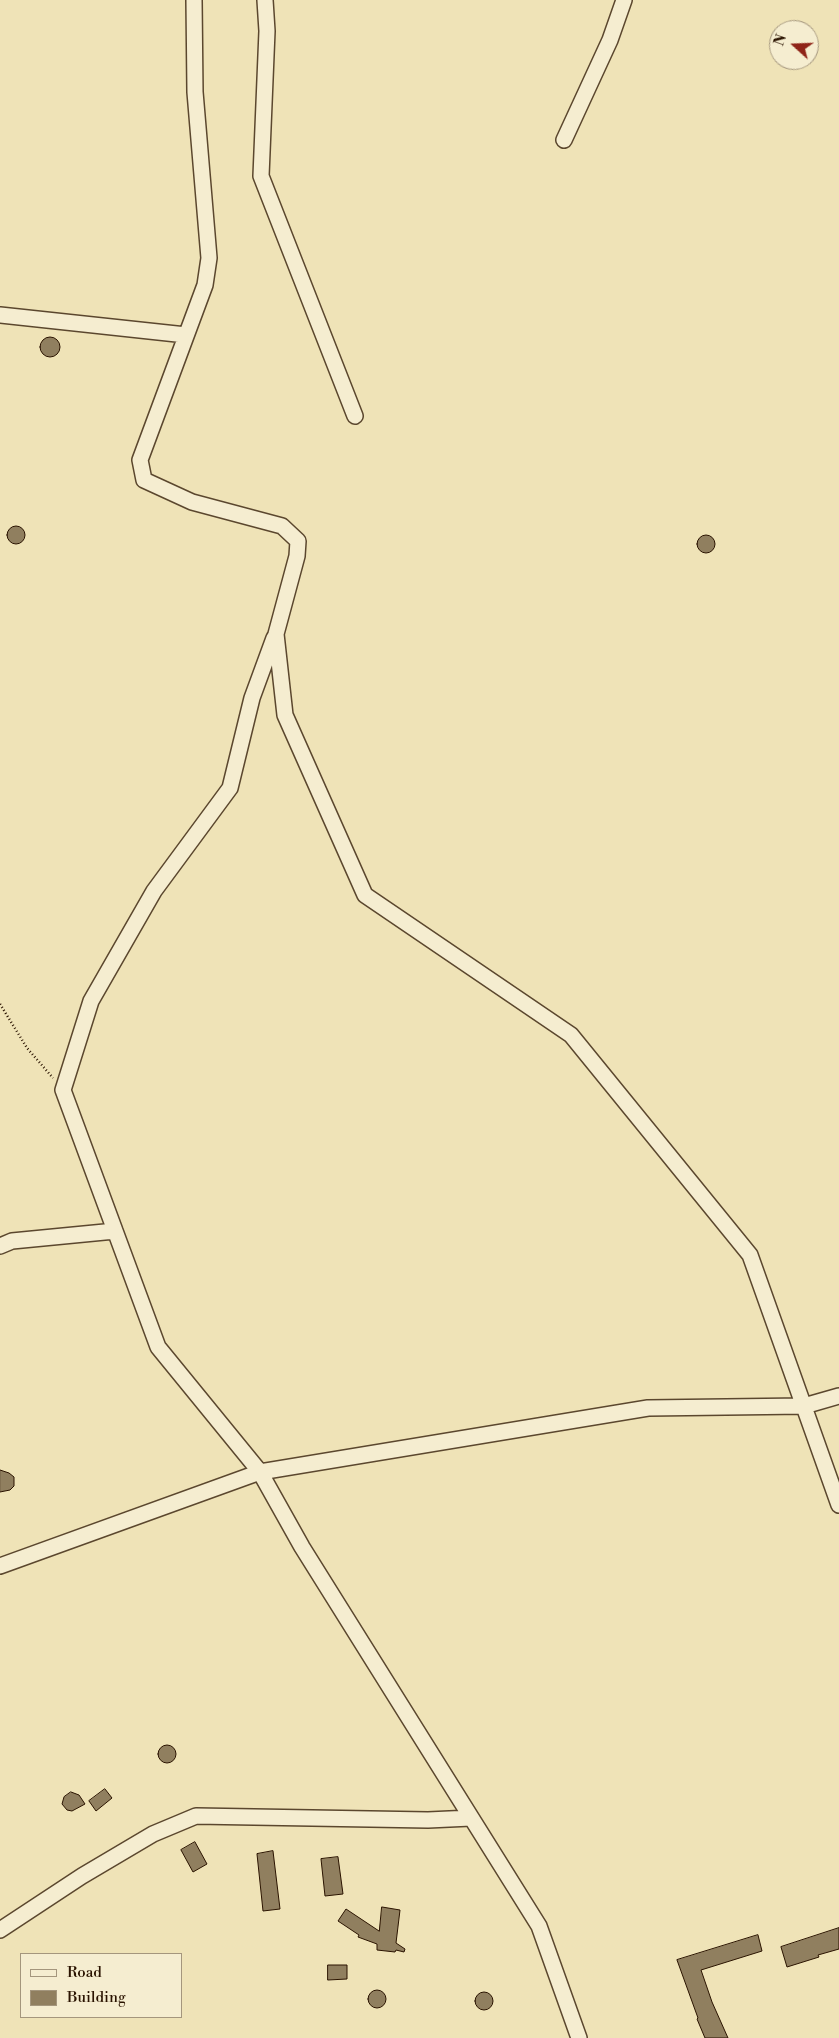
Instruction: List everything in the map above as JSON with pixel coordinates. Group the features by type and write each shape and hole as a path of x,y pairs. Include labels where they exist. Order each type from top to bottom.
{"street":[{"path":"194,0 195,92 209,258 205,284 140,460 144,480 192,502 282,526 298,541 298,556 276,634 252,698 230,788 154,891 91,1001 63,1090 158,1347 260,1472 302,1548 539,1926 579,2038"},
{"path":"265,0 267,31 261,176 355,416"},
{"path":"564,140 610,40 624,0"},
{"path":"0,315 186,335"},
{"path":"276,634 285,715 365,895 571,1035 750,1255 839,1505"},
{"path":"0,1246 12,1241 115,1231"},
{"path":"0,1566 260,1472 648,1408 804,1406 839,1396"},
{"path":"0,1930 82,1876 153,1834 196,1816 428,1820 471,1818"}],"path":[{"path":"0,1004 27,1048 63,1090"}],"building":[{"path":"50,337 57,340 60,347 57,354 50,357 43,354 40,347 43,340"},
{"path":"12,526 20,526 25,531 23,542 12,544 7,539 7,531"},
{"path":"702,535 710,535 715,540 713,551 702,553 697,548 697,540"},
{"path":"0,1470 14,1477 14,1486 10,1490 0,1492"},
{"path":"163,1745 171,1745 176,1750 174,1761 163,1763 158,1758 158,1750"},
{"path":"105,1789 112,1798 96,1811 89,1801"},
{"path":"71,1792 79,1795 85,1804 72,1811 67,1810 62,1804 64,1797"},
{"path":"195,1842 207,1864 193,1872 181,1850"},
{"path":"273,1851 280,1909 263,1911 257,1854"},
{"path":"338,1857 343,1894 325,1896 321,1859"},
{"path":"382,1907 400,1910 396,1943 405,1949 404,1952 377,1950 377,1944 358,1937 359,1935 338,1921 346,1909 379,1931"},
{"path":"839,1928 839,1949 787,1967 781,1947"},
{"path":"758,1935 762,1951 701,1970 712,2002 728,2038 705,2038 677,1960"},
{"path":"328,1965 347,1965 347,1979 328,1980"},
{"path":"373,1990 381,1990 386,1995 384,2006 373,2008 368,2003 368,1995"},
{"path":"480,1992 488,1992 493,1997 491,2008 480,2010 475,2005 475,1997"}]}
